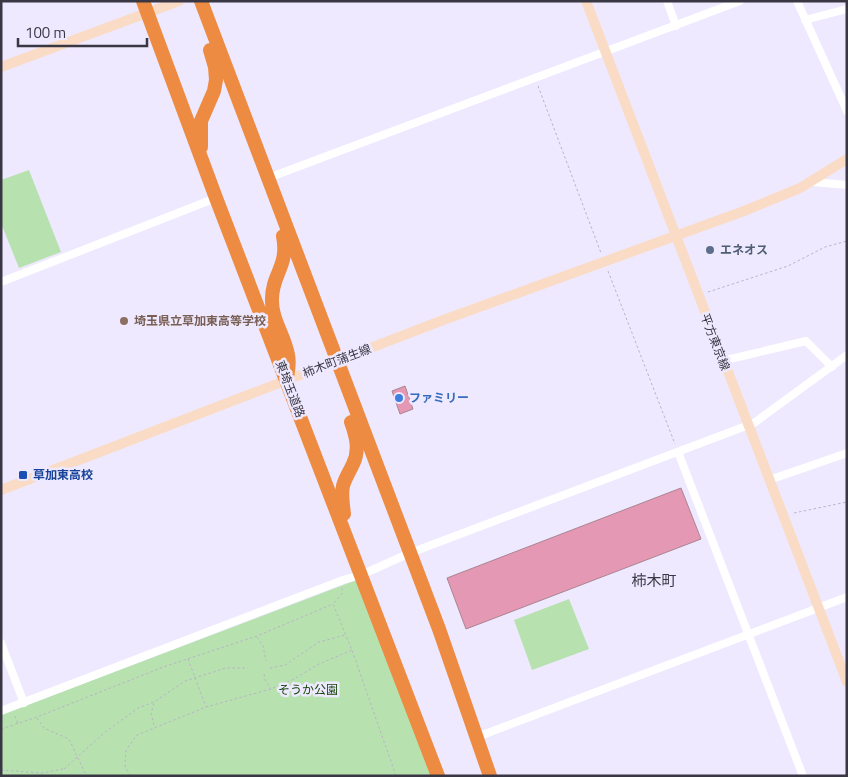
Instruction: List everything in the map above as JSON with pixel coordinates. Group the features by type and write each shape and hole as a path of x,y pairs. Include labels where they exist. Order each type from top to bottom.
{"highway":[{"path":"200,1 200,23 212,55 216,80 214,90 201,121 201,146 204,163"},
{"path":"200,1 410,553 490,776"},
{"name":"東埼玉道路","path":"146,5 216,198 348,537 438,776"},
{"path":"278,208 286,252 271,301 273,312 288,353 289,365 286,381"},
{"path":"338,361 336,376 357,443 354,461 343,488 342,497 348,537"}],"main road":[{"path":"1,67 146,5 179,1"},
{"name":"平方東京線","path":"586,1 722,361 847,682"},
{"name":"柿木町蒲生線","path":"1,490 438,322 775,199 813,182 847,159"}],"street":[{"path":"666,1 676,26"},
{"path":"268,178 740,1"},
{"path":"797,1 847,111"},
{"path":"805,20 847,9"},
{"path":"813,182 847,185"},
{"path":"1,282 216,198"},
{"path":"722,361 806,341 832,367"},
{"path":"1,711 343,580 361,575 410,553 754,423 847,356"},
{"path":"678,452 803,776"},
{"path":"769,480 847,453"},
{"path":"477,737 847,597"},
{"path":"1,643 24,703"}],"path":[{"path":"705,293 788,266 825,247 847,241"},
{"path":"791,514 847,502"},
{"path":"1,729 37,717 130,679 257,636 333,604 342,594 343,580"},
{"path":"333,604 352,650 396,776"},
{"path":"270,668 285,665 319,642 346,634"},
{"path":"257,636 263,646 266,661"},
{"path":"130,776 125,766 126,750 137,735 155,726 206,707 271,689 294,679 319,664 352,650"},
{"path":"188,659 206,707"},
{"path":"1,770 42,773 64,769 104,733 138,708 154,702 185,680 226,668 248,668"},
{"path":"264,674 265,680 271,689"},
{"path":"154,702 151,714 155,726"},
{"path":"11,707 18,724"},
{"path":"37,717 44,728 69,739 87,776"}],"green space":[{"path":"29,170 61,252 19,268 1,223 1,180"},
{"name":"そうか公園","path":"359,579 434,776 1,776 1,715"},
{"path":"569,599 589,649 532,670 514,620"}],"building":[{"path":"405,386 413,409 400,414 392,391"},
{"path":"681,488 701,539 466,629 447,578"}],"place":[{"name":"エネオス","path":"710,250"},
{"name":"埼玉県立草加東高等学校","path":"124,321"},
{"name":"ファミリー","path":"399,398"},
{"name":"草加東高校","path":"23,475"}],"district":[{"name":"柿木町","path":"654,581"}]}
